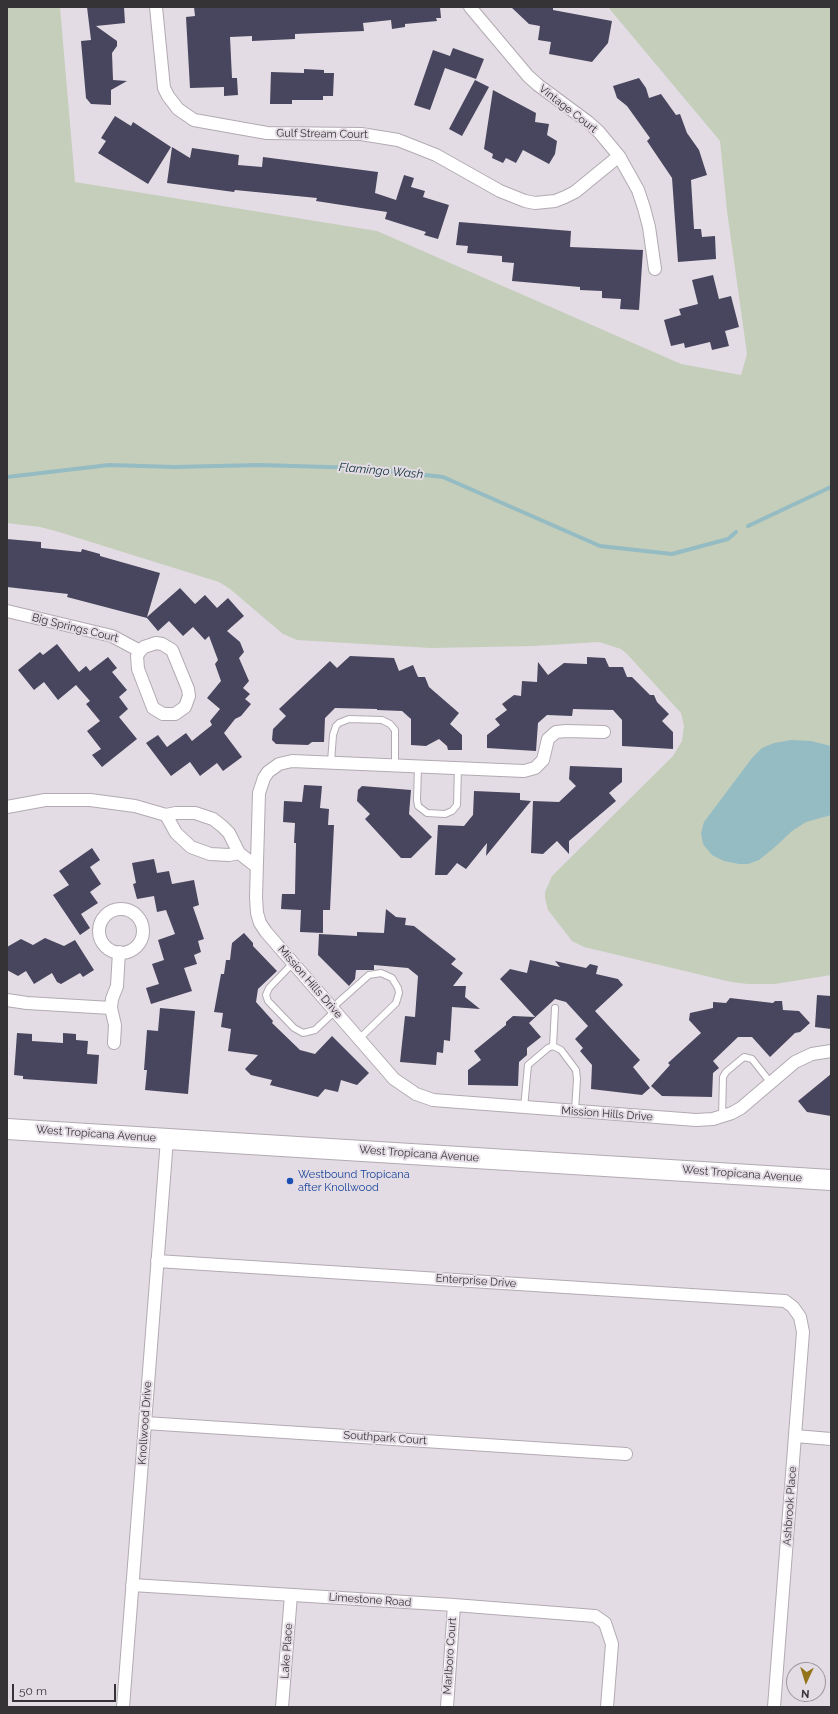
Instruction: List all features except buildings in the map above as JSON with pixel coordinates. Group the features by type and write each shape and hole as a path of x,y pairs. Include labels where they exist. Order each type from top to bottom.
{"main road":[{"name":"West Tropicana Avenue","path":"7,1129 831,1180"}],"street":[{"name":"Gulf Stream Court","path":"156,7 164,88 178,109 194,120 267,132 361,134 398,140 436,155 500,191 525,201 535,203 555,201 575,192 619,156"},
{"name":"Vintage Court","path":"470,7 528,76 549,94 600,132 619,156 638,190 644,208 649,227 654,269"},
{"name":"Big Springs Court","path":"7,611 112,636 140,651"},
{"path":"156,643 167,646 172,650 189,696 185,707 181,712 169,715 163,714 153,708 138,668 137,656 140,651 144,647 156,643"},
{"name":"Mission Hills Drive","path":"604,732 566,730 556,732 548,739 543,760 535,768 530,770 331,762 285,762 273,767 264,778 259,793 256,905 260,923 266,932 394,1079 404,1088 424,1098 441,1102 696,1120 713,1119 722,1117 741,1108 788,1066 803,1058 821,1052 831,1051"},
{"path":"7,807 44,800 90,800 135,806 166,815 176,813 195,813 213,819 229,834 239,852 257,866"},
{"path":"166,815 176,833 191,847 200,851 220,855 239,852"},
{"path":"114,1043 115,1030 111,1008 112,999 117,986 119,952"},
{"path":"7,1000 27,1003 111,1008"},
{"name":"Knollwood Drive","path":"123,1707 167,1139"},
{"name":"Enterprise Drive","path":"157,1261 785,1301 793,1307"},
{"name":"Ashbrook Place","path":"774,1707 803,1332 800,1317 793,1307"},
{"name":"Southpark Court","path":"145,1423 626,1454"},
{"path":"795,1436 831,1439"},
{"name":"Limestone Road","path":"132,1585 454,1605 595,1616 605,1623 612,1644 606,1707"},
{"name":"Lake Place","path":"282,1707 291,1595"},
{"name":"Marlboro Court","path":"446,1707 454,1605"}],"lane":[{"path":"331,762 333,735 336,726 339,723 349,719 376,720 386,722 393,726 395,730 395,765"},
{"path":"418,766 418,806 427,813 439,814 448,813 455,809 457,805 458,767"},
{"path":"293,963 269,988 266,995 268,1001 294,1028 304,1033 315,1030 369,975 381,973 392,978 398,988 399,993 396,1003 359,1039"},
{"path":"554,1046 555,1008"},
{"path":"524,1108 528,1065 548,1048 554,1046 561,1050 576,1070 577,1079 575,1111"},
{"path":"722,1117 723,1077 726,1072 744,1057 752,1059 770,1082"}],"green space":[{"path":"7,7 60,7 75,182 377,231 681,364 741,375 747,354 727,211 720,141 608,7 831,7 831,975 775,984 748,984 731,982 584,947 572,941 548,910 545,892 552,876 673,756 682,741 684,726 681,713 621,649 599,642 533,646 431,648 297,640 283,634 230,589 219,582 59,532 40,527 7,523"}],"water":[{"path":"791,740 811,741 831,746 831,815 806,822 792,831 759,860 748,864 724,861 712,855 703,844 701,833 704,822 752,758 762,748 774,743"}],"waterway":[{"name":"Flamingo Wash","path":"7,477 109,465 175,467 259,465 362,468 443,477 600,546 672,554 728,539 736,532"},
{"name":"Flamingo Wash","path":"748,526 831,487"}],"place":[{"name":"Westbound Tropicana after Knollwood","path":"290,1181"}]}
